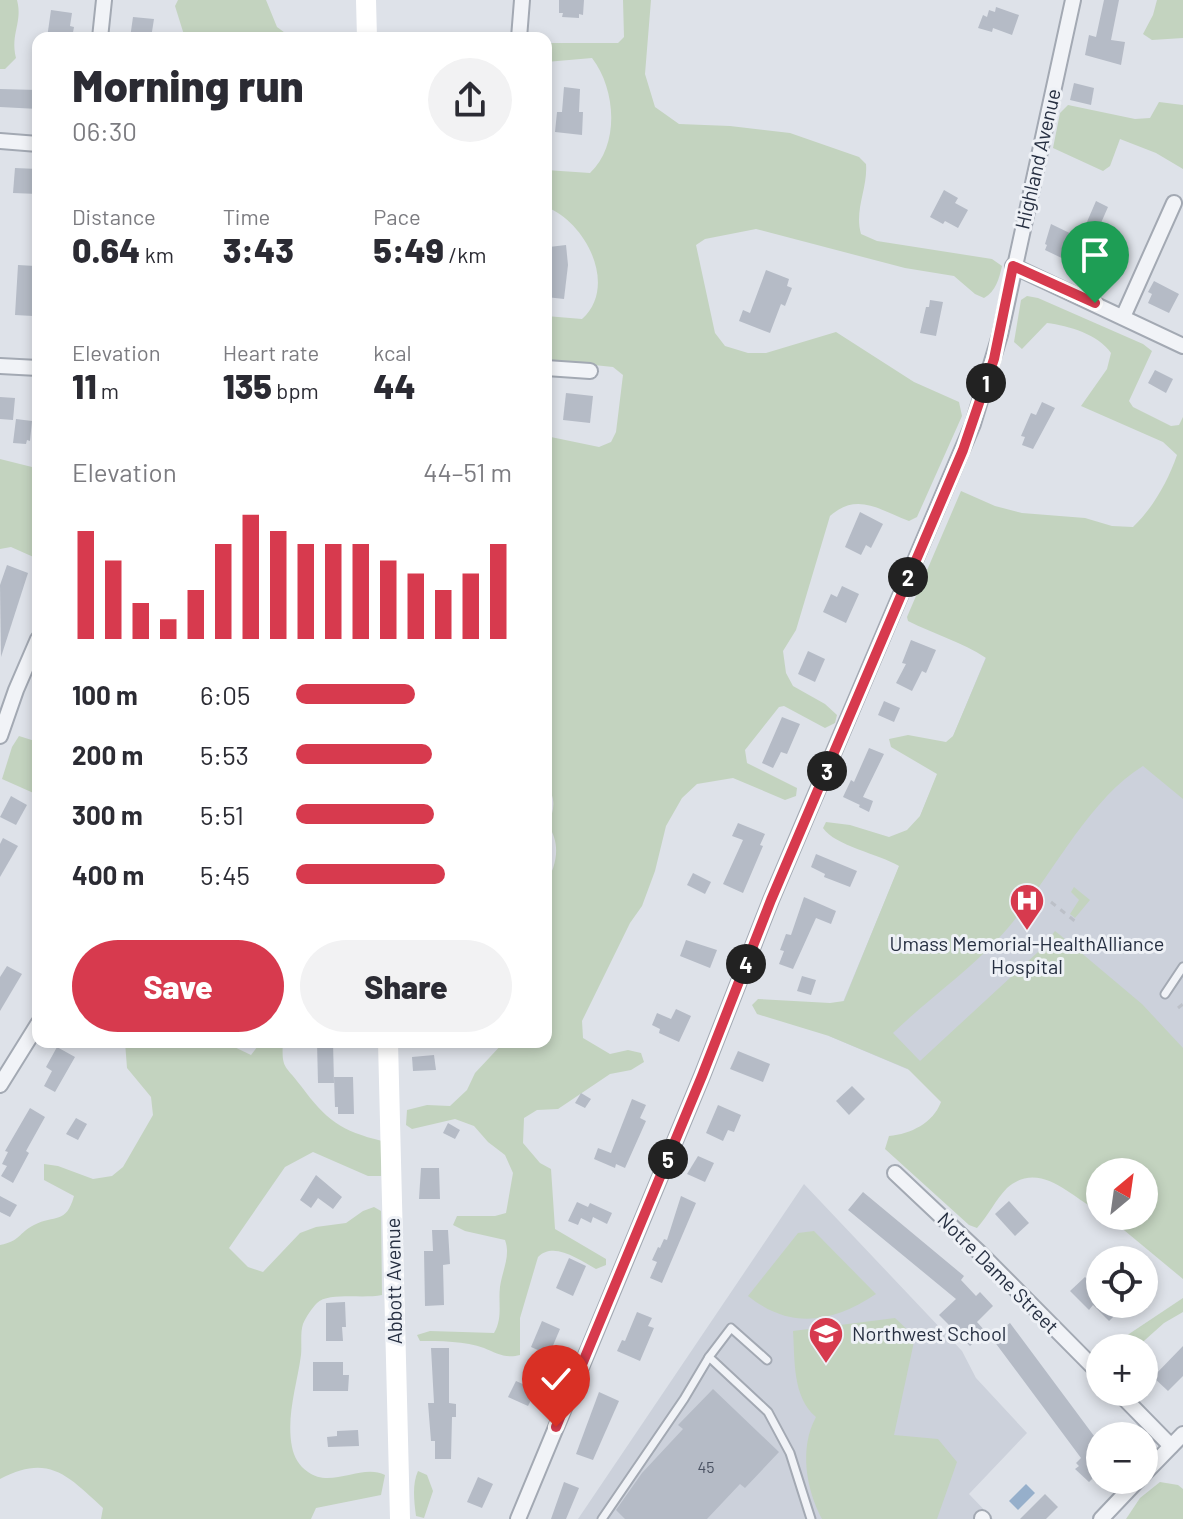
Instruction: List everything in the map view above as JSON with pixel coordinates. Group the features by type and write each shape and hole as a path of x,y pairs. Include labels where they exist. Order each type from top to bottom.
{"street":[{"path":"101,32 104,0"},
{"path":"366,0 367,32"},
{"path":"519,32 522,0"},
{"name":"Highland Avenue","path":"518,1519 702,1076 771,900 963,450 994,359 1073,0"},
{"path":"0,141 32,144"},
{"path":"1123,317 1174,203"},
{"path":"1013,266 1183,346"},
{"path":"0,366 32,368"},
{"path":"552,368 590,371"},
{"path":"0,736 32,653"},
{"path":"0,1085 32,1034"},
{"name":"Abbott Avenue","path":"388,1048 400,1519"},
{"name":"Notre Dame Street","path":"895,1173 1086,1360"},
{"path":"1132,1406 1171,1446"},
{"path":"1158,1459 1183,1434"},
{"path":"1101,1519 1125,1494"}],"lane":[{"path":"1165,994 1183,967"},
{"path":"602,1519 731,1328 767,1360"},
{"path":"709,1357 768,1412 790,1453 811,1519"}],"path":[{"path":"1051,902 1076,922"},
{"path":"1178,1008 1183,1004"}],"shaded area":[{"name":"Umass Memorial-HealthAlliance Hospital","path":"986,657 1183,739 1183,1115 959,1091 829,1036"},
{"name":"Northwest School","path":"804,1184 962,1351 976,1378 1027,1433 969,1494 993,1519 578,1519"}],"green space":[{"path":"0,0 17,0 19,15 14,42 16,58 5,69 0,69"},
{"path":"178,0 266,0 277,27 284,32 183,32 175,6"},
{"path":"623,0 651,0 645,74 655,107 679,124 790,133 859,157 866,164 859,216 861,234 877,241 992,259 1002,266 994,288 984,298 954,276 905,268 756,229 705,239 696,245 715,333 725,346 748,353 766,353 836,332 914,382 959,402 962,416 917,517 909,521 859,504 840,509 830,516 796,630 783,651 786,673 793,686 825,704 837,715 835,723 825,728 784,706 779,707 745,750 747,763 797,788 796,796 785,800 733,778 697,784 682,798 666,826 642,906 630,923 582,1021 583,1038 610,1054 628,1050 641,1053 644,1062 631,1070 610,1074 558,1109 537,1110 524,1118 523,1143 540,1163 551,1169 555,1229 606,1259 606,1265 596,1269 559,1251 538,1257 520,1318 520,1355 510,1356 469,1344 420,1341 417,1335 430,1331 494,1333 507,1258 505,1240 465,1231 453,1225 457,1216 506,1213 513,1173 505,1155 474,1126 455,1119 412,1129 406,1125 407,1110 427,1105 450,1106 467,1090 475,1073 498,1048 552,1048 552,871 556,847 552,832 552,437 599,447 611,442 616,432 623,375 613,367 552,361 552,316 582,319 593,305 597,273 584,240 573,226 552,210 552,170 590,173 606,148 611,117 606,85 592,58 552,61 552,43 618,43 624,37"},
{"path":"1157,0 1183,0 1183,38 1152,40 1143,34"},
{"path":"1159,102 1183,105 1183,169 1156,153 1120,139 1110,166 1103,171 1053,148 1060,113 1068,105 1135,119 1150,118"},
{"path":"1027,296 1038,298 1143,344 1152,351 1129,401 1133,407 1171,426 1179,425 1183,417 1183,799 1143,766 1122,781 1084,823 998,939 893,1033 920,1061 1038,952 1055,931 1142,1004 1183,1048 1183,1279 1158,1258 1158,1246 1143,1246 1124,1230 1158,1230 1158,1158 1086,1158 1086,1203 1043,1179 1031,1177 1019,1180 1003,1192 977,1228 969,1225 885,1149 889,1136 920,1126 933,1116 941,1102 908,1069 829,1036 757,1014 752,1005 758,999 844,1001 899,866 837,840 823,828 826,822 850,825 889,837 907,830 920,816 937,774 891,747 889,739 908,735 946,742 953,736 986,658 908,621 907,617 961,491 995,506 1022,513 1085,518 1112,526 1133,527 1153,503 1177,455 1163,442 1081,406 1107,369 1111,353 1099,341 1073,329 1047,323 1022,349 1014,342 1021,300"},
{"path":"0,459 32,467 32,556 11,547 0,549"},
{"path":"19,736 32,740 32,792 2,779 12,747"},
{"path":"1074,887 1090,900 1075,918 1070,914 1079,900 1071,892"},
{"path":"125,1048 236,1048 251,1055 256,1048 283,1048 286,1067 318,1108 345,1128 382,1141 381,1176 368,1176 313,1152 285,1167 229,1248 248,1267 263,1272 300,1233 316,1227 346,1223 374,1207 381,1211 382,1295 329,1298 317,1303 311,1310 302,1328 290,1435 297,1461 305,1470 326,1478 376,1472 385,1475 381,1495 316,1508 311,1519 101,1519 103,1508 79,1486 57,1472 32,1468 0,1479 0,1245 12,1241 34,1225 63,1215 71,1205 74,1196 44,1180 44,1164 93,1179 112,1176 123,1167 153,1115 151,1097 127,1068"},
{"path":"814,1231 876,1294 843,1311 812,1319 780,1314 748,1296 798,1233"},
{"path":"1183,1298 1183,1312 1152,1334 1129,1334 1153,1318 1158,1318 1158,1315"},
{"path":"895,1318 915,1337 894,1435 938,1439 957,1462 937,1519 822,1519 812,1495 806,1455 816,1417 808,1409 799,1388 793,1331"},
{"path":"418,1471 427,1475 433,1491 424,1518 416,1516 415,1510 414,1487"},
{"path":"1158,1484 1178,1485 1183,1489 1183,1519 1126,1519 1145,1494 1158,1494"}],"water":[{"path":"1026,1484 1035,1493 1018,1510 1009,1501"}],"building":[{"path":"559,0 584,0 583,15 579,14 579,18 562,17"},
{"path":"1104,0 1119,0 1111,40 1125,42 1121,65 1085,55 1089,35 1096,37"},
{"path":"996,7 1019,15 1012,35 993,28 992,32 978,28 983,15 987,17 989,10 995,12"},
{"path":"51,10 72,13 70,26 74,27 73,32 48,32"},
{"path":"133,17 154,19 152,32 131,32"},
{"path":"1074,83 1094,88 1091,105 1070,100"},
{"path":"564,87 580,89 582,135 555,132 557,112 562,112"},
{"path":"0,89 32,90 32,109 0,107"},
{"path":"15,168 32,169 32,194 13,193"},
{"path":"944,190 958,198 955,203 968,210 958,228 930,217"},
{"path":"1096,201 1108,207 1097,232 1107,236 1101,249 1097,275 1045,250 1051,224 1080,238"},
{"path":"566,245 568,265 564,299 552,298 552,247"},
{"path":"18,265 32,266 32,316 15,315"},
{"path":"766,270 789,279 787,286 792,288 785,306 781,304 770,333 739,321 743,310 750,313"},
{"path":"1154,281 1179,294 1169,313 1148,303 1152,294 1148,292"},
{"path":"930,300 943,302 936,336 920,333"},
{"path":"1155,370 1173,379 1166,393 1148,383"},
{"path":"566,393 593,396 590,423 563,420"},
{"path":"0,397 15,398 13,420 0,419"},
{"path":"1042,402 1055,408 1033,449 1022,445 1025,437 1021,436 1031,413 1036,415"},
{"path":"16,419 32,421 30,441 27,440 26,444 13,443"},
{"path":"860,512 883,524 871,548 866,545 861,555 845,547"},
{"path":"7,565 28,573 1,657 0,585"},
{"path":"842,586 859,594 846,623 823,612 831,594 837,597"},
{"path":"911,640 936,650 926,673 922,671 912,691 896,683 906,664 902,663"},
{"path":"808,651 825,659 815,682 798,674"},
{"path":"884,701 900,708 894,722 878,715"},
{"path":"782,717 800,724 787,754 781,752 773,768 762,763"},
{"path":"869,748 884,754 863,797 873,801 869,812 843,797 851,780 854,782"},
{"path":"11,796 27,805 16,825 0,817"},
{"path":"738,823 765,834 743,893 723,884 743,840 732,836"},
{"path":"3,838 18,846 0,877 0,844"},
{"path":"816,854 857,871 850,887 824,877 825,874 811,867"},
{"path":"693,873 711,882 705,894 687,885"},
{"path":"804,897 836,911 831,924 816,918 793,969 779,964 784,951 780,950 786,934 791,935"},
{"path":"686,940 717,950 710,968 680,956"},
{"path":"7,966 22,974 0,1011 0,977"},
{"path":"802,976 816,980 811,995 797,991"},
{"path":"676,1009 691,1016 679,1042 659,1033 660,1029 652,1025 657,1013 671,1019"},
{"path":"56,1048 75,1057 55,1092 44,1086 52,1071 46,1067"},
{"path":"317,1048 333,1048 334,1083 318,1083"},
{"path":"738,1051 770,1064 763,1082 730,1069"},
{"path":"434,1055 436,1070 413,1071 412,1057"},
{"path":"334,1077 353,1077 354,1114 338,1114"},
{"path":"852,1086 865,1099 849,1115 836,1101"},
{"path":"581,1093 591,1099 585,1108 575,1103"},
{"path":"632,1099 646,1105 640,1118 646,1121 625,1168 616,1164 615,1168 594,1159 598,1148 611,1153"},
{"path":"718,1105 741,1115 734,1132 728,1130 723,1141 706,1133"},
{"path":"30,1108 45,1117 13,1183 1,1176 7,1166 2,1164 8,1152 5,1151"},
{"path":"76,1118 87,1124 78,1140 66,1134"},
{"path":"448,1123 460,1130 455,1139 443,1133"},
{"path":"698,1156 714,1163 705,1182 687,1174"},
{"path":"421,1168 439,1168 440,1199 419,1199"},
{"path":"316,1175 342,1197 333,1209 318,1198 311,1208 300,1200"},
{"path":"863,1192 964,1276 961,1280 976,1296 980,1292 993,1306 977,1322 985,1331 970,1346 939,1315 956,1299 848,1210"},
{"path":"0,1196 17,1205 10,1217 0,1212"},
{"path":"681,1196 696,1203 662,1283 650,1278 657,1262 652,1260 664,1239 667,1240"},
{"path":"1009,1201 1029,1223 1015,1236 995,1214"},
{"path":"577,1202 588,1207 590,1203 612,1213 607,1224 593,1217 591,1223 581,1218 578,1225 568,1221"},
{"path":"432,1230 448,1230 450,1264 443,1265 444,1305 425,1306 424,1251 433,1251"},
{"path":"569,1258 586,1266 573,1296 556,1288"},
{"path":"1086,1278 1086,1307 1070,1291"},
{"path":"345,1302 343,1341 326,1341 326,1303"},
{"path":"637,1312 652,1318 648,1326 654,1328 640,1361 617,1351 622,1340 625,1341"},
{"path":"542,1321 560,1329 549,1355 531,1347"},
{"path":"1010,1323 1086,1425 1086,1479 1075,1469 1081,1458 991,1337"},
{"path":"1183,1346 1183,1376 1168,1391 1158,1382 1158,1372"},
{"path":"431,1348 449,1348 449,1403 456,1404 456,1417 452,1417 451,1459 435,1459 435,1441 431,1441 428,1403 434,1403"},
{"path":"313,1362 343,1362 343,1375 349,1375 348,1391 313,1391"},
{"path":"516,1381 536,1390 528,1406 508,1397"},
{"path":"713,1389 779,1452 745,1488 740,1484 707,1519 625,1519 616,1510 642,1473 683,1429 678,1425"},
{"path":"599,1392 619,1401 593,1460 576,1454"},
{"path":"358,1430 359,1446 328,1447 327,1437 337,1436 337,1431"},
{"path":"478,1477 493,1484 482,1508 467,1502"},
{"path":"564,1482 579,1488 566,1519 551,1519"},
{"path":"1045,1494 1058,1507 1046,1519 1020,1519"}],"place":[{"name":"Umass Memorial-HealthAlliance Hospital","path":"1027,932"},
{"name":"Northwest School","path":"826,1365"}],"route":[{"path":"556,1427 702,1076 771,900 963,450 994,359 1013,266 1095,303"}]}
